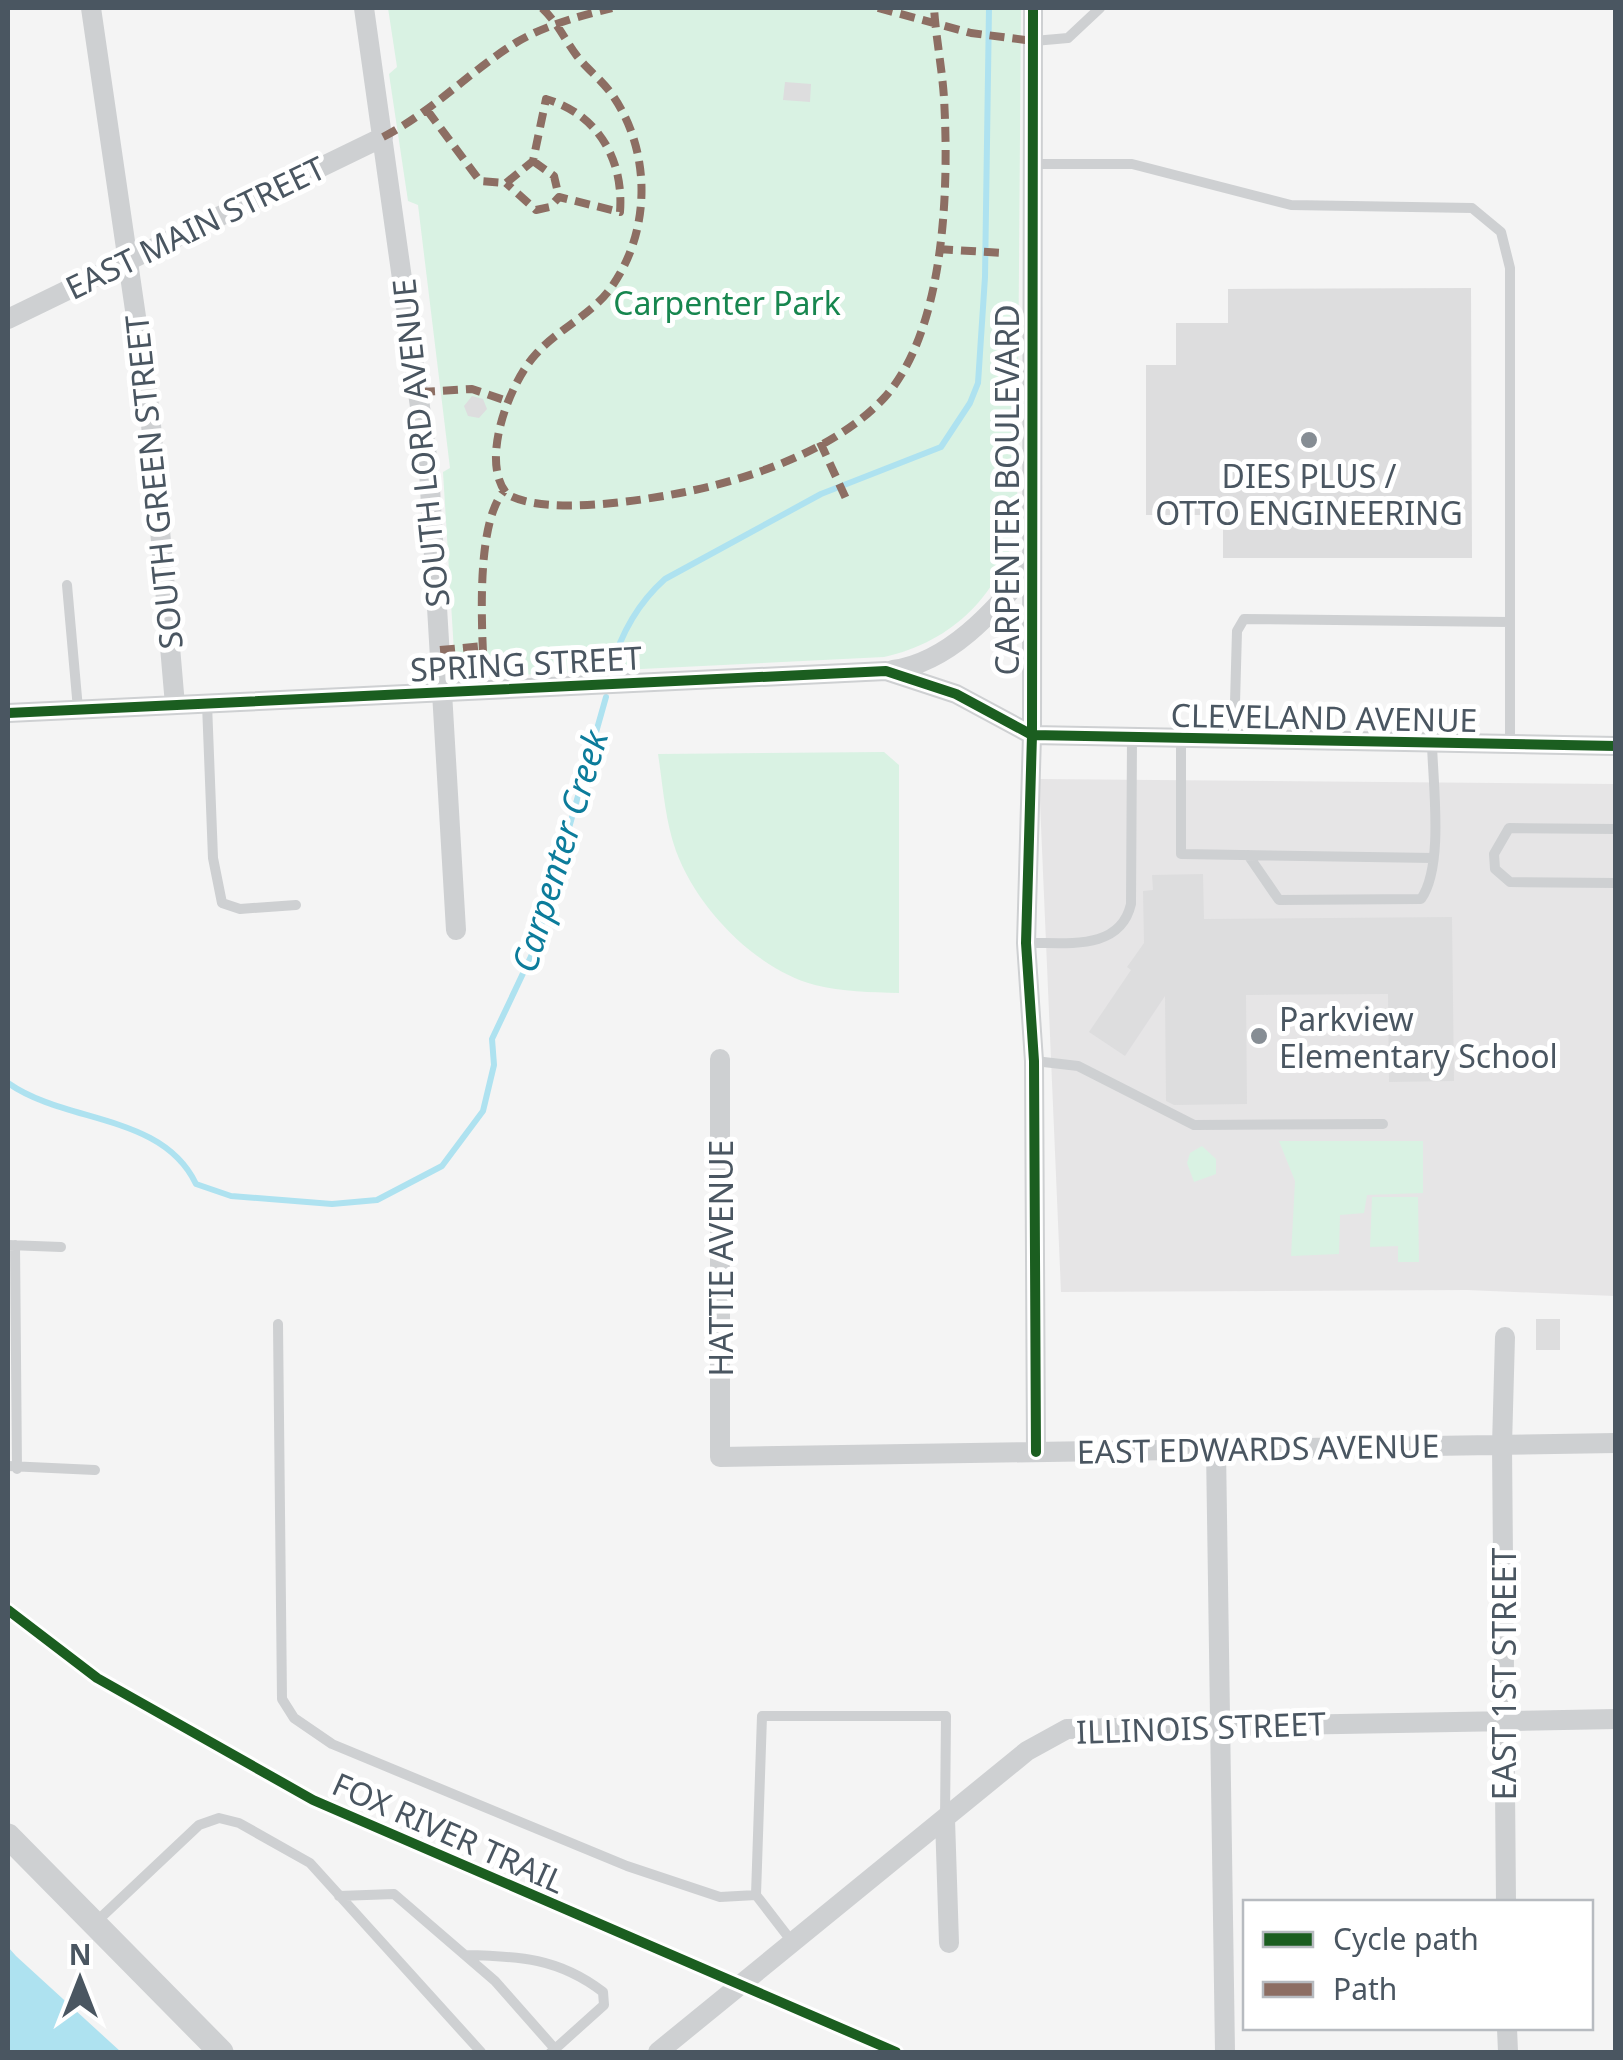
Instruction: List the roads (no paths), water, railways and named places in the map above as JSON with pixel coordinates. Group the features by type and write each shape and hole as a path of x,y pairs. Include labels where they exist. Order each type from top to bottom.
{"street":[{"name":"SOUTH GREEN STREET","path":"91,8 162,516 174,705"},
{"name":"SOUTH LORD AVENUE","path":"364,8 429,472 456,930"},
{"name":"CARPENTER BOULEVARD","path":"1033,8 1032,735 1026,943 1034,1061 1036,1452"},
{"name":"EAST MAIN STREET","path":"8,319 383,137"},
{"path":"886,671 936,658 983,618 1032,566"},
{"name":"SPRING STREET","path":"8,713 886,671 956,694 1032,735"},
{"name":"CLEVELAND AVENUE","path":"1032,735 1616,746"},
{"name":"HATTIE AVENUE","path":"720,1059 720,1456"},
{"name":"EAST 1ST STREET","path":"1505,1337 1502,1444 1506,1900"},
{"name":"EAST EDWARDS AVENUE","path":"720,1456 1616,1443"},
{"path":"1216,1449 1225,2052"},
{"name":"ILLINOIS STREET","path":"658,2052 1028,1750 1067,1730 1616,1719"},
{"path":"945,1819 949,1943"},
{"path":"8,1836 221,2052"}],"lane":[{"path":"1033,41 1068,38 1100,8"},
{"path":"1031,164 1132,164 1291,205 1452,204 1487,216 1508,248 1510,268 1510,744"},
{"path":"67,585 78,710"},
{"path":"1234,740 1237,631 1244,619 1510,622"},
{"path":"207,704 213,858 222,903 240,909 296,905"},
{"path":"1026,943 1099,940 1124,923 1131,904 1132,739"},
{"path":"1181,740 1181,854 1434,858"},
{"path":"1248,855 1279,900 1422,899 1432,884 1434,858 1432,744"},
{"path":"1616,829 1510,828 1494,854 1496,869 1510,882 1616,883"},
{"path":"1034,1061 1078,1066 1194,1125 1383,1124"},
{"path":"62,1247 11,1245 12,1468 95,1470"},
{"path":"278,1324 282,1681 288,1713 332,1744 627,1866 720,1898 756,1896"},
{"path":"794,1944 756,1896 762,1716 946,1716 945,1819"},
{"path":"94,1924 199,1825 220,1818 239,1822 310,1862 482,2052"},
{"path":"340,1896 394,1894 464,1955 495,1981 553,2051 604,2005 603,1992 577,1972 529,1956 464,1955"}],"water":[{"path":"8,1947 16,1956 121,2052 8,2052"}],"waterway":[{"name":"Carpenter Creek","path":"611,669 631,620 665,579 821,494 941,447 970,403 978,383 985,277 989,8"},
{"name":"Carpenter Creek","path":"8,1083 57,1106 137,1132 181,1161 196,1184 231,1196 332,1204 377,1200 442,1166 483,1111 494,1065 492,1039 535,948 606,697"}],"place":[{"name":"DIES PLUS / OTTO ENGINEERING","path":"1309,440"},
{"name":"Parkview Elementary School","path":"1259,1036"}],"park label":[{"name":"Carpenter Park","path":"727,302"}]}
